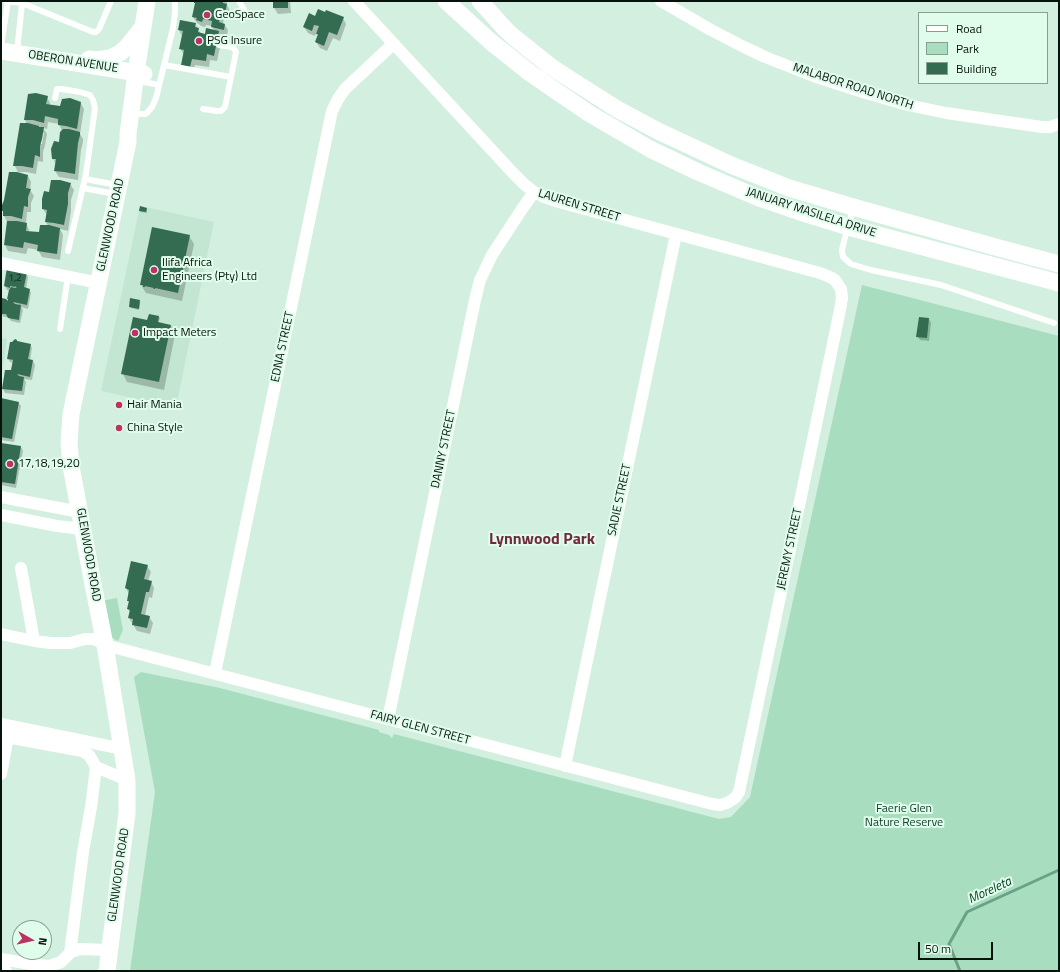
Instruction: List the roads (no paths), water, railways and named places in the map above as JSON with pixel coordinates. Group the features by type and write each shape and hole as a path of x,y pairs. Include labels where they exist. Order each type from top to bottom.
{"street":[{"name":"GLENWOOD ROAD","path":"106,971 127,813 127,780 105,644 82,529 69,443 71,414 128,142 129,128 144,79 142,28 148,1"},
{"name":"GLENWOOD ROAD","path":"128,142 137,114 159,1"},
{"name":"LAUREN STREET","path":"354,1 513,173 534,192 559,202 827,276 838,283 841,289 842,298"},
{"name":"JANUARY MASILELA DRIVE","path":"446,1 491,42 536,77 590,114 650,149 698,172 758,198 848,227 1059,283"},
{"name":"JANUARY MASILELA DRIVE","path":"480,1 506,30 550,66 617,109 658,131 731,165 772,182 853,207 1059,264"},
{"name":"MALABOR ROAD NORTH","path":"661,1 744,47 816,77 866,93 946,113 1042,127 1050,127 1059,124"},
{"path":"17,54 92,60 110,58 120,53 127,47 142,28"},
{"name":"EDNA STREET","path":"215,674 332,111 345,89 393,44"},
{"name":"OBERON AVENUE","path":"17,54 144,79"},
{"name":"DANNY STREET","path":"388,719 480,280 492,255 534,192"},
{"name":"SADIE STREET","path":"565,766 676,234"},
{"path":"1,263 99,283"},
{"name":"JEREMY STREET","path":"735,798 740,788 745,766 842,298"},
{"path":"1,497 80,512"},
{"path":"1,515 57,526 82,529"},
{"path":"21,568 34,641"},
{"name":"FAIRY GLEN STREET","path":"1,634 51,643 70,643 85,639 94,640 215,674 647,788 716,805 724,804 735,798"},
{"path":"1,724 123,749"},
{"path":"1,774 4,737 82,750 89,754 96,767 70,953"},
{"path":"96,767 127,780"},
{"path":"1,959 50,966 61,962 70,953 80,949 109,950"},
{"path":"1,970 6,971"}],"lane":[{"path":"1,46 7,1 22,4 96,32 99,29 111,1"},
{"path":"144,79 164,65 173,28 175,1"},
{"path":"239,1 244,10"},
{"path":"17,54 22,4"},
{"path":"203,109 221,111 223,109 236,52 232,47 219,45"},
{"path":"164,65 231,76"},
{"path":"55,98 57,89 80,92 90,95 96,108 85,179 68,251"},
{"path":"85,179 118,190"},
{"path":"83,188 118,190"},
{"path":"853,207 842,250 844,257 851,264 871,270 940,285 1054,323"},
{"path":"60,329 68,276"}],"waterway":[{"name":"Moreleta","path":"960,971 949,944 967,912 1059,870"}],"place":[{"name":"GeoSpace","path":"207,15"},
{"name":"PSG Insure","path":"199,41"},
{"name":"Ilifa Africa Engineers (Pty) Ltd","path":"154,270"},
{"name":"Impact Meters","path":"135,333"},
{"name":"Hair Mania","path":"119,405"},
{"name":"China Style","path":"119,428"},
{"name":"17,18,19,20","path":"10,464"}],"district":[{"name":"Lynnwood Park","path":"542,540"}],"park label":[{"name":"Faerie Glen Nature Reserve","path":"904,816"}]}
